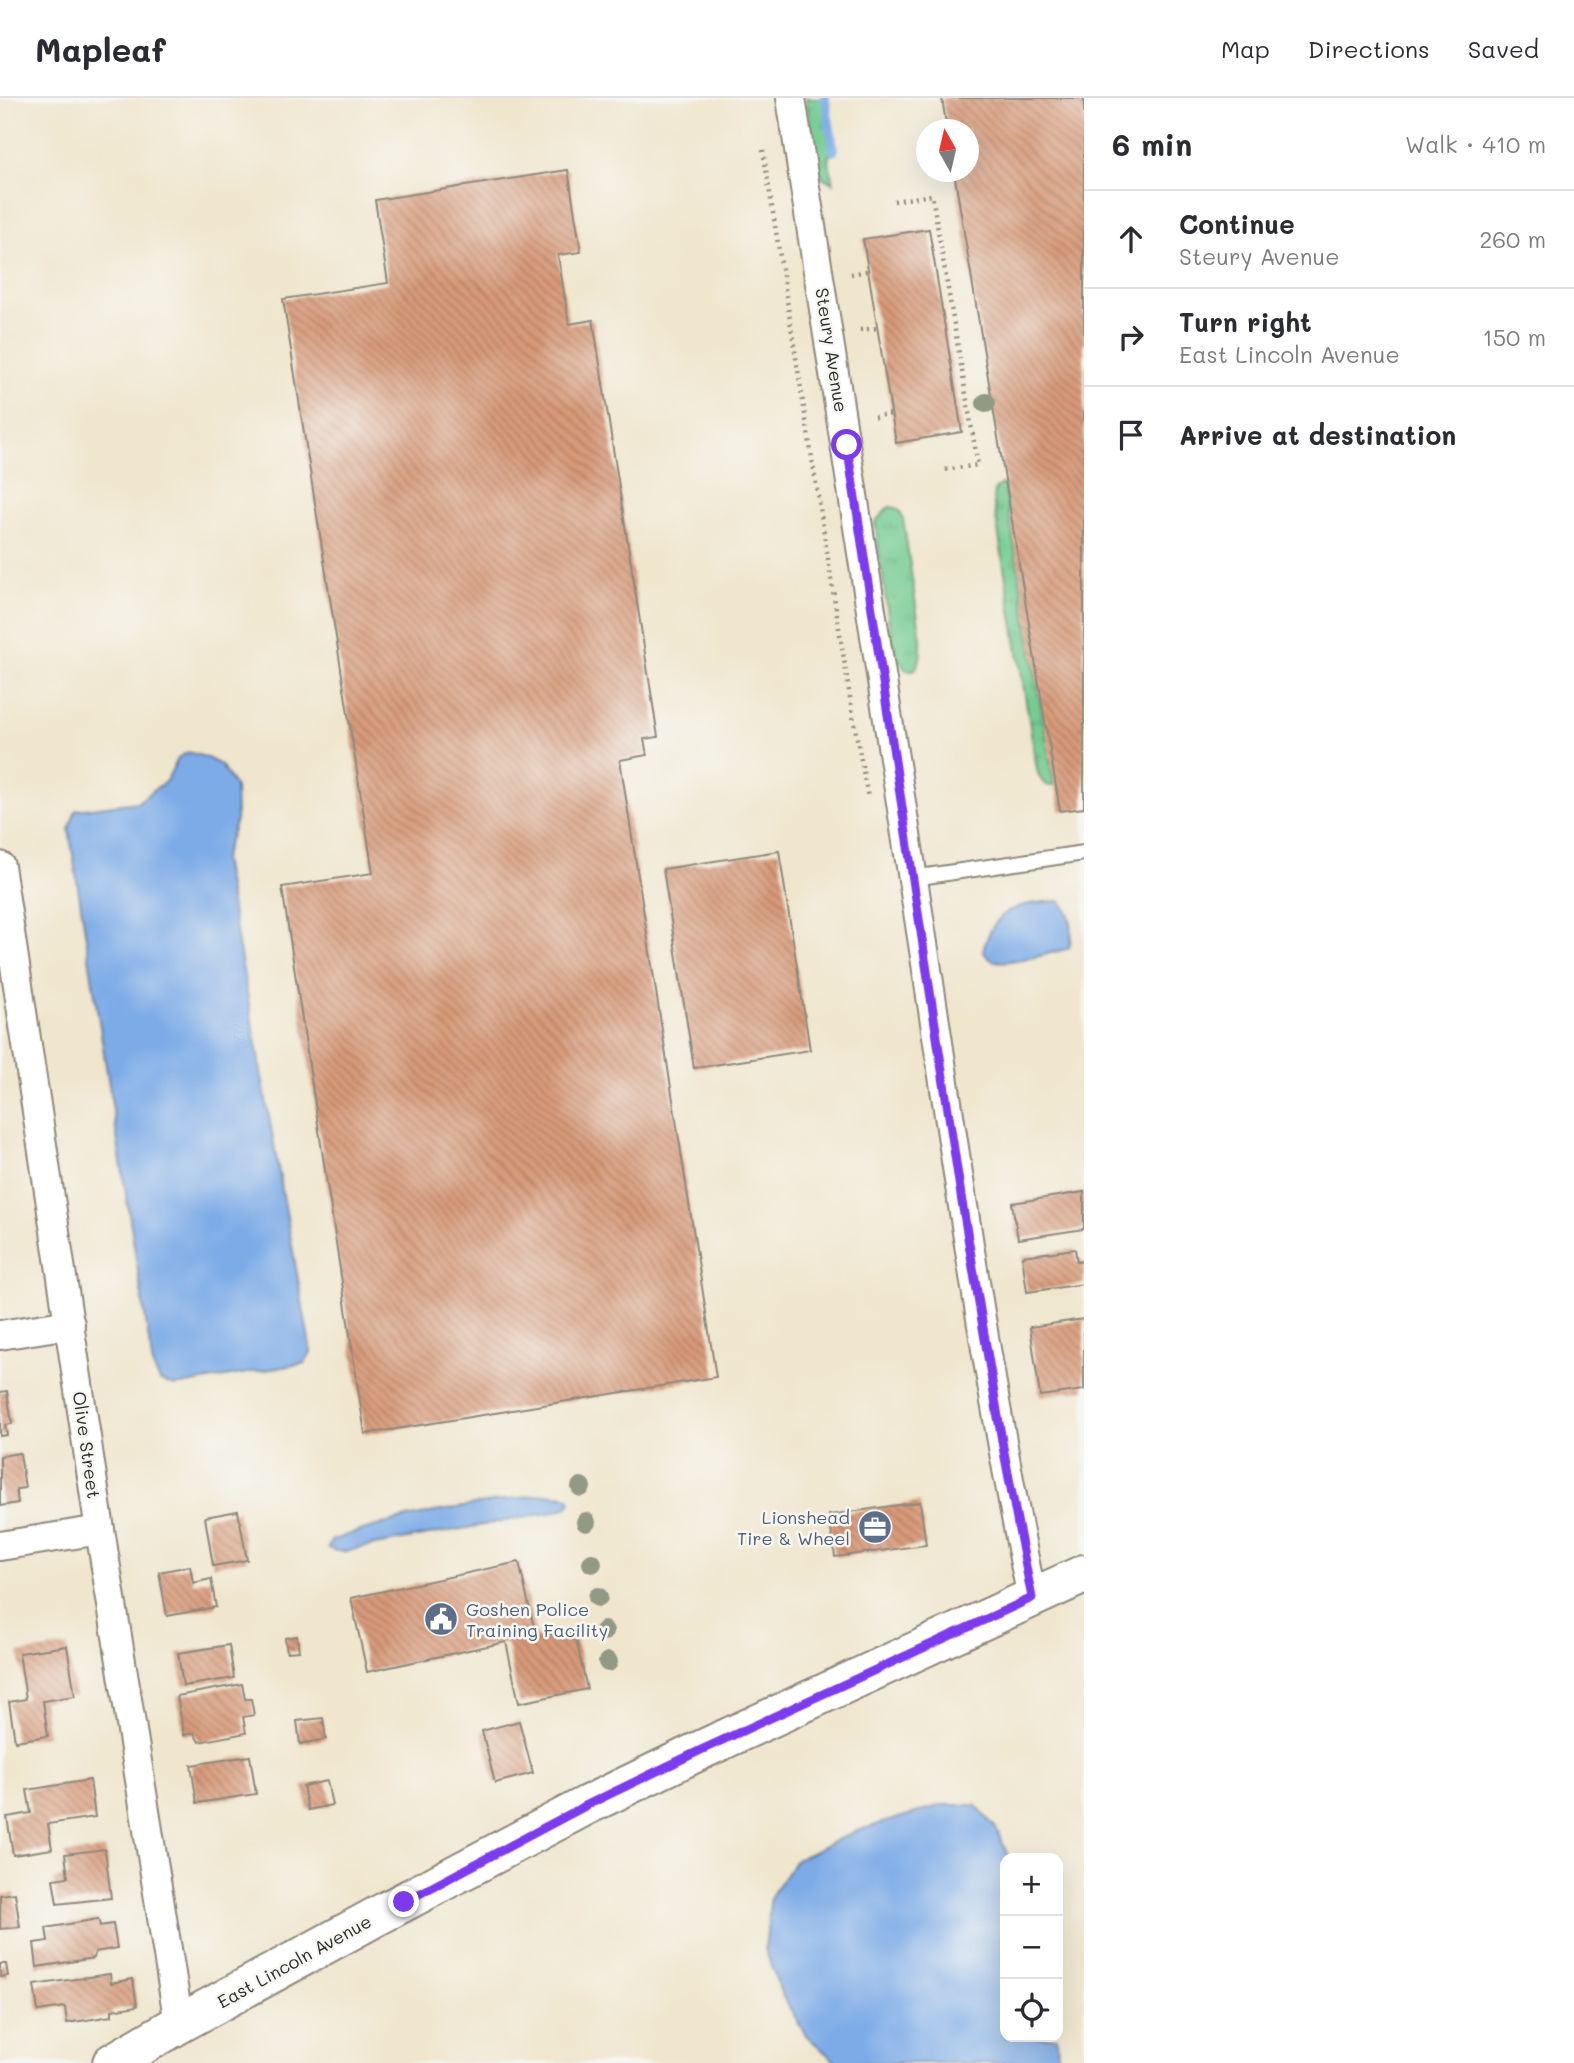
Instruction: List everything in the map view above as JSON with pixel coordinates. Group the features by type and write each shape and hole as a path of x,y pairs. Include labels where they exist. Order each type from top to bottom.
{"main road":[{"name":"East Lincoln Avenue","path":"113,2063 388,1910 587,1805 1084,1574"}],"street":[{"name":"Steury Avenue","path":"791,98 851,470 971,1256 1032,1598"},
{"name":"Olive Street","path":"0,866 100,1530 179,2024"},
{"path":"0,1335 70,1324"},
{"path":"0,1546 100,1530"}],"lane":[{"path":"913,878 1084,853"}],"path":[{"path":"763,150 854,722 869,800"},
{"path":"894,201 932,195 978,465 944,470"},
{"path":"935,260 943,259"},
{"path":"850,274 867,271"},
{"path":"860,330 878,328"},
{"path":"959,404 967,402"},
{"path":"874,417 890,414"}],"green space":[{"path":"806,98 822,98 833,154 828,156 833,183 822,177 816,163"},
{"path":"1004,484 1054,786 1042,781 1037,769 993,499 996,489"},
{"path":"889,507 898,510 903,519 921,639 920,659 914,670 906,670 897,657 891,637 875,522"}],"water":[{"path":"188,752 221,765 235,787 236,820 223,859 311,1352 305,1363 175,1386 160,1381 153,1367 69,829 76,810 138,802 167,780 178,758"},
{"path":"1060,901 1071,923 1069,948 1004,962 992,960 984,953 988,936 1002,916 1021,906"},
{"path":"546,1494 566,1496 571,1500 568,1507 553,1512 346,1551 328,1548 331,1541 410,1517"},
{"path":"942,1805 975,1805 996,1828 1007,1853 1000,1853 1000,2042 1057,2042 1058,2063 837,2063 806,2035 782,1995 765,1949 771,1896 796,1860 856,1831"}],"building":[{"path":"942,98 1084,98 1084,808 1060,811 956,182 979,182 979,119 945,119"},
{"path":"568,170 581,252 558,255 569,324 593,320 658,737 644,739 647,755 620,760 716,1377 365,1434 282,887 373,873 283,299 388,283 375,200"},
{"path":"929,229 962,432 896,443 863,239"},
{"path":"779,851 810,1050 694,1068 663,869"},
{"path":"1084,1192 1084,1229 1018,1239 1012,1203"},
{"path":"1075,1249 1077,1262 1084,1261 1084,1284 1027,1292 1022,1256"},
{"path":"1084,1319 1084,1390 1040,1396 1030,1327"},
{"path":"7,1391 12,1424 5,1425 7,1435 0,1436 0,1392"},
{"path":"20,1453 25,1488 16,1489 18,1503 0,1506 0,1456"},
{"path":"920,1502 926,1545 835,1557 829,1515"},
{"path":"238,1511 247,1560 213,1566 205,1517"},
{"path":"519,1562 536,1637 574,1630 587,1689 519,1703 506,1642 367,1672 351,1598"},
{"path":"190,1566 193,1583 211,1579 216,1607 167,1616 159,1572"},
{"path":"297,1636 299,1651 287,1652 285,1638"},
{"path":"229,1645 234,1678 183,1686 178,1653"},
{"path":"67,1646 75,1696 43,1701 48,1736 15,1741 9,1702 26,1699 19,1653"},
{"path":"242,1684 245,1699 251,1699 254,1715 243,1717 246,1733 199,1742 194,1733 184,1735 177,1696"},
{"path":"323,1718 326,1739 300,1744 297,1721"},
{"path":"519,1721 533,1773 495,1783 482,1731"},
{"path":"250,1756 256,1794 197,1803 191,1765"},
{"path":"90,1780 95,1817 48,1824 52,1849 13,1855 7,1817 31,1813 27,1790"},
{"path":"327,1781 332,1805 308,1810 303,1786"},
{"path":"105,1849 111,1898 57,1904 53,1879 68,1877 65,1854"},
{"path":"15,1893 20,1927 0,1929 0,1895"},
{"path":"98,1919 100,1926 113,1924 117,1948 95,1952 94,1958 37,1967 34,1943 48,1941 46,1928"},
{"path":"0,1964 6,1964 8,1976 0,1977"},
{"path":"110,1974 111,1983 133,1979 137,2006 112,2010 112,2016 67,2023 65,2007 38,2011 34,1985"}],"waterway":[{"path":"825,98 834,151"}],"place":[{"name":"Lionshead Tire & Wheel","path":"875,1527"},
{"name":"Goshen Police Training Facility","path":"441,1619"}],"route":[{"path":"404,1902 587,1805 1032,1598 1003,1447 962,1202 847,445"}]}
